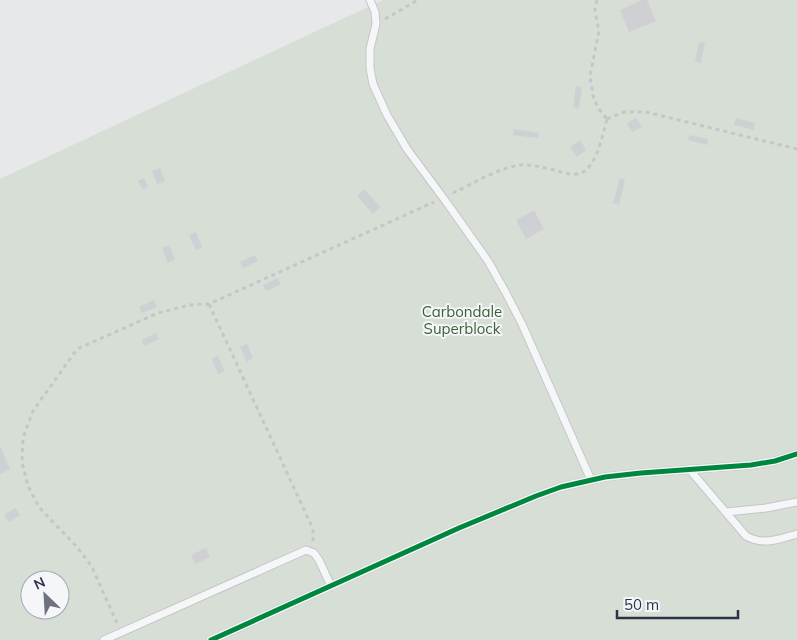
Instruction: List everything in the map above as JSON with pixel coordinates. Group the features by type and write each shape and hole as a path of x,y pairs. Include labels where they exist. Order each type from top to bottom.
{"lane":[{"path":"370,0 375,12 376,24 370,49 370,68 373,84 387,115 407,149 488,261 506,293 522,324 591,480"},
{"path":"211,640 513,504 562,487 605,477 752,465 775,461 797,454"},
{"path":"689,469 746,536 755,541 766,542 797,534"},
{"path":"726,512 766,508 797,502"},
{"path":"104,640 118,636 306,550 314,553 319,560 331,586"}],"path":[{"path":"376,24 418,0"},
{"path":"597,0 595,10 599,31 590,76 593,96 598,108 607,119"},
{"path":"607,119 624,112 646,112 797,149"},
{"path":"118,636 92,567 77,547 39,507 28,486 22,462 22,438 33,411 77,349 158,313 189,305 209,304 504,169 520,165 534,165 568,174 582,173 592,165 607,119"},
{"path":"209,304 313,529 314,553"}],"green space":[{"name":"Carbondale Superblock","path":"383,0 797,0 797,640 0,640 0,179"}],"building":[{"path":"642,0 647,0 656,21 629,32 620,10"},
{"path":"699,42 705,43 701,63 695,62"},
{"path":"576,86 582,87 579,108 573,107"},
{"path":"636,118 642,127 632,132 627,123"},
{"path":"736,118 755,123 754,130 734,125"},
{"path":"514,129 539,133 538,138 513,135"},
{"path":"689,135 708,139 707,145 688,140"},
{"path":"580,140 586,150 577,157 570,147"},
{"path":"160,168 165,181 157,184 152,171"},
{"path":"144,178 148,186 143,189 138,181"},
{"path":"620,178 625,180 619,205 613,203"},
{"path":"364,189 380,207 373,214 357,196"},
{"path":"534,210 544,229 526,239 516,220"},
{"path":"196,232 202,247 196,250 189,235"},
{"path":"169,245 175,259 168,263 162,248"},
{"path":"255,255 258,261 243,268 240,262"},
{"path":"278,278 281,284 266,291 263,285"},
{"path":"154,300 157,307 142,313 139,307"},
{"path":"156,333 159,339 144,346 142,340"},
{"path":"247,344 253,358 247,362 240,347"},
{"path":"218,356 225,371 218,374 212,359"},
{"path":"0,446 10,469 0,474"},
{"path":"15,508 20,515 9,522 4,515"},
{"path":"206,548 210,557 195,564 191,555"}],"cycle path":[{"path":"211,640 459,528 561,487 605,477 751,465 775,461 797,454"}]}
